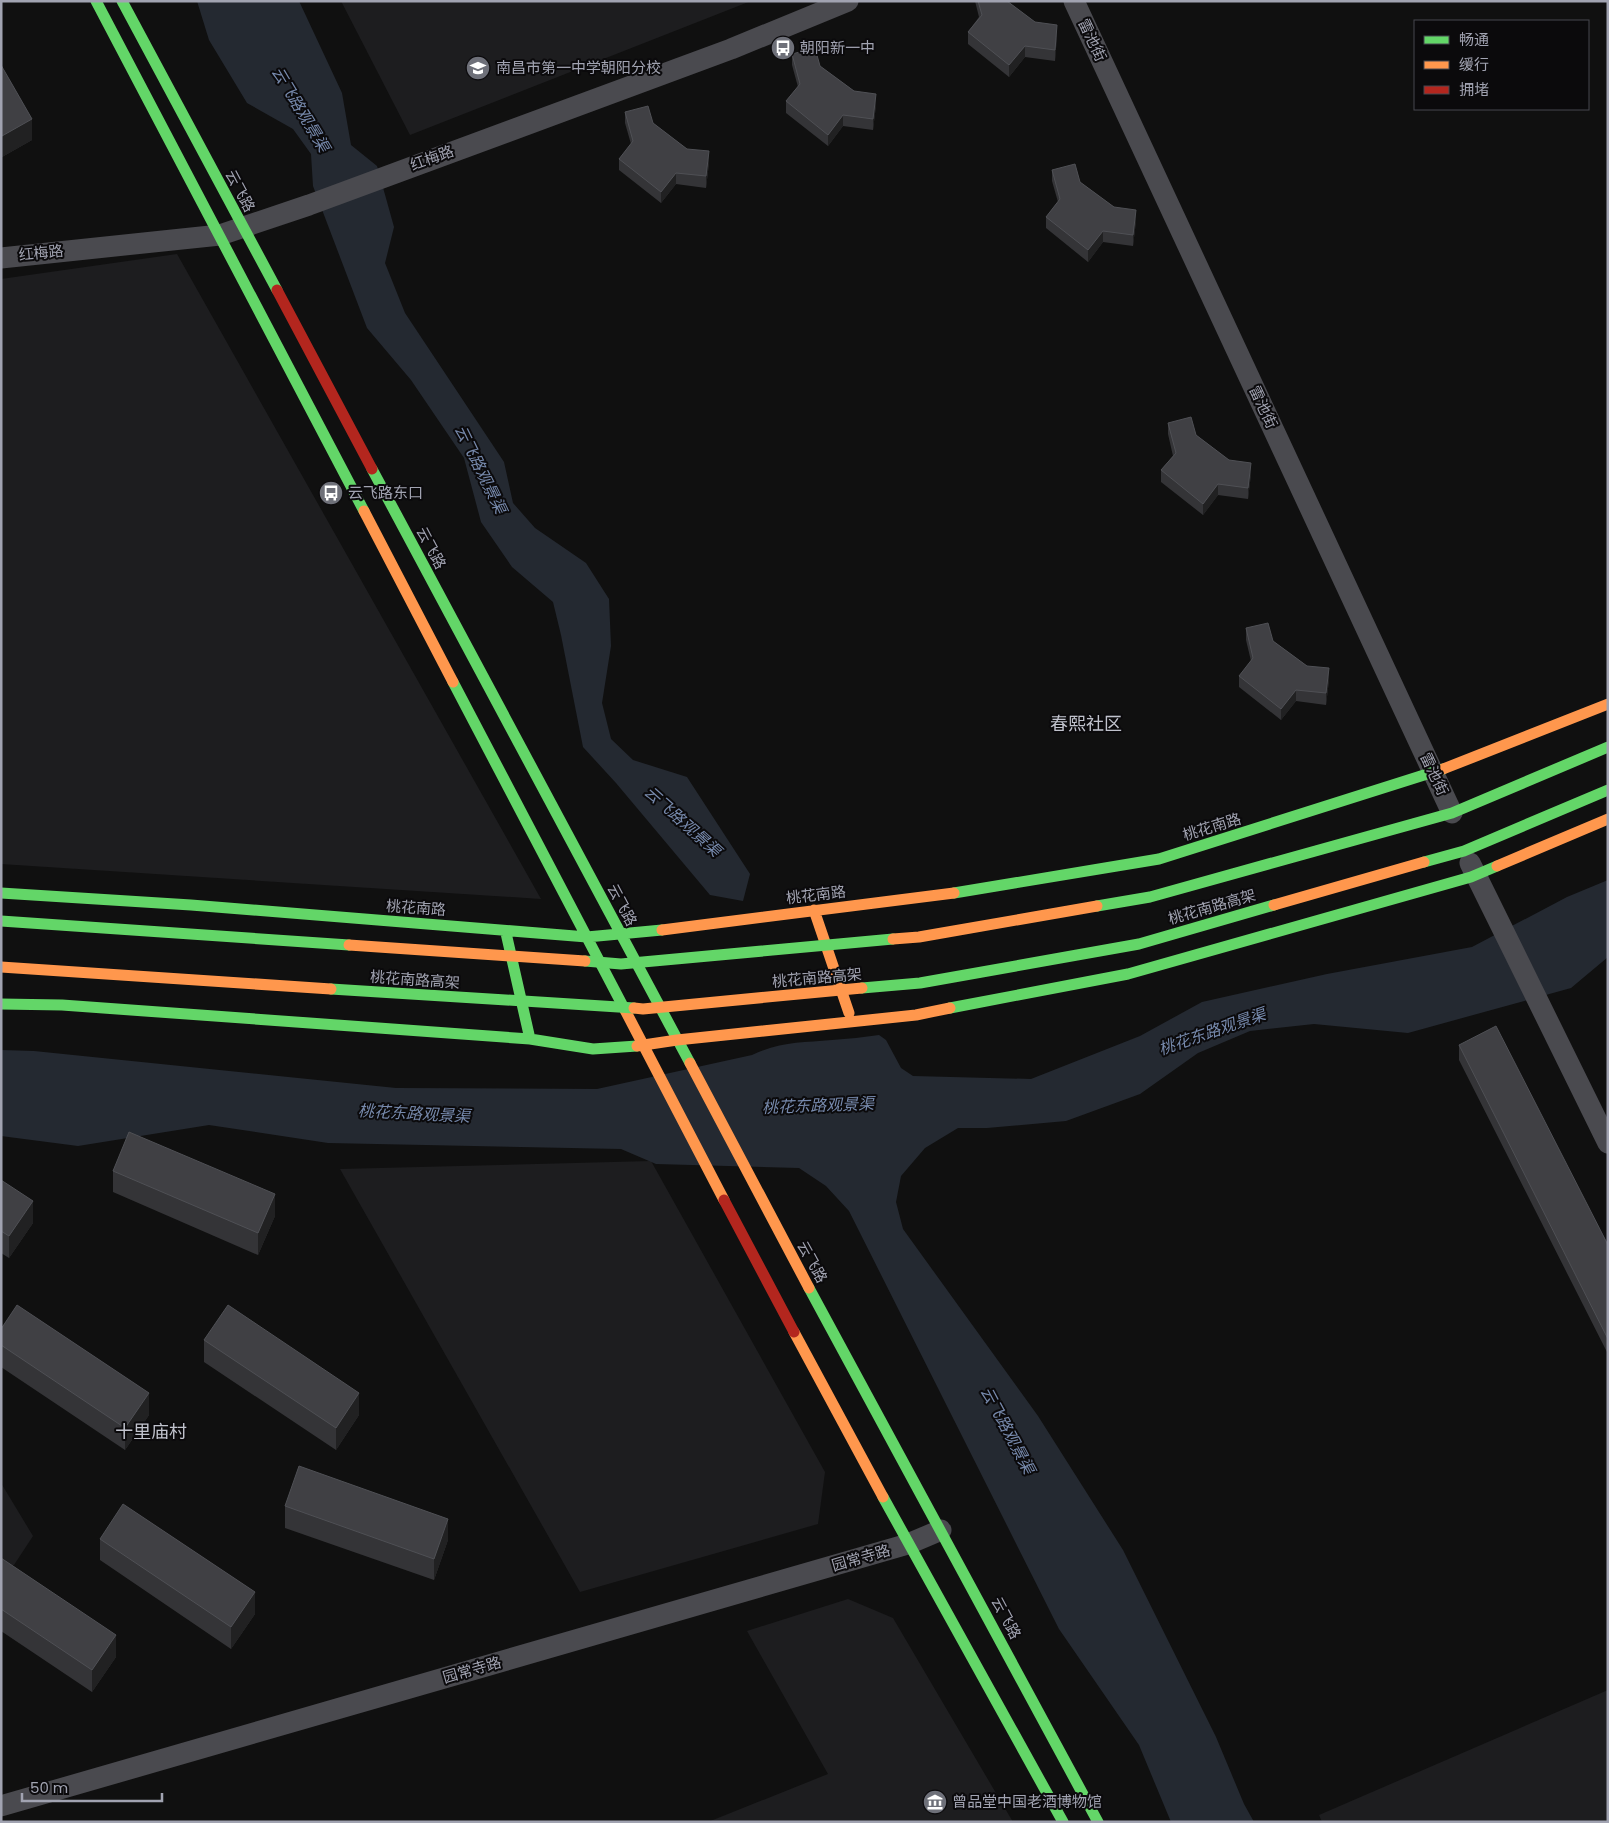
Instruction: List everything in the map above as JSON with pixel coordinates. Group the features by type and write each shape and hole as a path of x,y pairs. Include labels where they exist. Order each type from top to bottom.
{"main road":[{"path":"96,1 720,1193 908,1544 1063,1822"},
{"name":"云飞路","path":"122,1 686,1055 751,1181 942,1530 1098,1822"},
{"name":"桃花南路","path":"1,893 191,905 587,937 621,935 954,893 1159,859 1433,773 1608,704"},
{"name":"桃花南路高架","path":"1,921 621,964 919,937 1150,897 1452,813 1608,747"},
{"name":"桃花南路高架","path":"1,967 643,1009 920,983 1139,944 1464,851 1608,790"},
{"path":"1,1004 72,1006 530,1039 593,1049 621,1048 678,1040 916,1015 1128,974 1476,874 1608,819"},
{"path":"814,910 852,1022"},
{"path":"506,929 530,1039"}],"street":[{"name":"红梅路","path":"1,258 220,235 309,205 731,49 848,1"},
{"name":"雷池街","path":"1074,1 1452,813"},
{"path":"1464,851 1608,1143"},
{"name":"园常寺路","path":"1,1806 908,1544 942,1530"}],"shaded area":[{"name":"南昌市第一中学朝阳分校","path":"341,1 751,1 410,135"},
{"path":"177,254 541,899 1,864 1,279"},
{"path":"651,1161 825,1472 818,1524 580,1592 340,1169"},
{"path":"1,1483 33,1536 14,1565 1,1565"},
{"path":"848,1599 893,1618 1013,1822 708,1822 828,1774 747,1631"},
{"path":"1608,1690 1608,1822 1322,1822 1319,1815"}],"water":[{"name":"云飞路观景渠","path":"197,1 299,1 342,93 351,145 377,166 394,227 385,263 405,313 504,462 513,503 535,528 586,563 609,599 611,646 602,703 611,739 633,760 687,777 750,874 743,901 710,895 616,783 583,747 553,602 512,567 481,522 464,458 411,380 367,328 313,186 311,154 293,129 247,103 209,40"},
{"path":"1608,880 1608,957 1571,988 1408,1033 1314,1024 1250,1031 1198,1053 1140,1094 1066,1121 987,1128 958,1128 925,1148 901,1176 896,1202 903,1229 1038,1416 1123,1550 1216,1737 1244,1804 1254,1822 1171,1822 1139,1745 1059,1629 849,1211 826,1186 799,1168 656,1164 621,1149 328,1143 209,1125 78,1146 1,1136 1,1050 34,1051 396,1088 597,1089 752,1055 782,1045 879,1035 886,1040 901,1068 913,1076 1031,1079 1140,1036 1202,1002 1327,974 1472,947 1567,897"}],"building":[{"path":"978,1 1007,1 1035,22 1057,25 1055,50 1025,46 1009,65 968,32 982,15"},
{"path":"815,48 820,66 854,91 876,94 873,119 843,115 828,135 786,101 800,84 792,54"},
{"path":"1,65 32,119 2,136 1,134"},
{"path":"648,106 653,123 687,149 709,151 706,176 676,173 661,192 619,159 633,141 625,112"},
{"path":"1075,164 1080,182 1114,207 1136,210 1133,235 1103,231 1088,250 1046,217 1060,199 1052,170"},
{"path":"1191,417 1196,435 1229,460 1251,463 1248,488 1218,484 1203,504 1161,470 1176,453 1168,423"},
{"path":"1268,623 1273,641 1307,666 1329,668 1326,693 1296,690 1281,709 1239,676 1253,658 1246,628"},
{"path":"1496,1026 1608,1245 1608,1339 1459,1045"},
{"path":"129,1132 275,1194 258,1233 113,1171"},
{"path":"1,1180 33,1201 9,1236 1,1231"},
{"path":"17,1305 149,1393 125,1428 1,1345 1,1329"},
{"path":"228,1305 359,1393 336,1428 204,1340"},
{"path":"299,1466 448,1519 434,1559 285,1506"},
{"path":"123,1504 255,1592 231,1627 100,1539"},
{"path":"1,1558 116,1635 92,1670 1,1609"}],"traffic: fast":[{"path":"96,1 364,511"},
{"path":"122,1 277,290"},
{"path":"372,469 690,1063"},
{"path":"453,682 625,1010"},
{"path":"1097,906 1150,897 1452,813 1608,747"},
{"path":"954,893 1159,859 1443,769"},
{"path":"1424,862 1464,851 1608,790"},
{"path":"950,1008 1128,974 1471,877 1497,866"},
{"path":"1,893 191,905 587,937 662,930"},
{"path":"862,988 920,983 1139,944 1274,905"},
{"path":"1,921 349,945"},
{"path":"506,933 530,1039"},
{"path":"585,961 621,964 893,939"},
{"path":"331,989 634,1008"},
{"path":"1,1004 62,1005 530,1039 593,1049 637,1046"},
{"path":"809,1288 1098,1822"},
{"path":"883,1497 1063,1822"}],"traffic: slow":[{"path":"364,511 453,682"},
{"path":"1443,769 1608,704"},
{"path":"1497,866 1608,819"},
{"path":"1274,905 1424,862"},
{"path":"662,930 954,893"},
{"path":"893,939 919,937 1097,906"},
{"path":"814,910 849,1013"},
{"path":"349,945 585,961"},
{"path":"1,967 331,989"},
{"path":"634,1008 643,1009 862,988"},
{"path":"637,1046 677,1040 916,1015 950,1008"},
{"path":"625,1010 724,1200"},
{"path":"690,1063 809,1288"},
{"path":"794,1332 883,1497"}],"traffic: jam":[{"path":"277,290 372,469"},
{"path":"724,1200 794,1332"}],"place":[{"name":"朝阳新一中","path":"783,48"},
{"name":"南昌市第一中学朝阳分校","path":"478,68"},
{"name":"云飞路东口","path":"331,493"},
{"name":"曾品堂中国老酒博物馆","path":"935,1802"}],"district":[{"name":"春熙社区","path":"1086,724"},
{"name":"十里庙村","path":"151,1432"}],"water label":[{"name":"桃花东路观景渠","path":"1212,1031"},
{"name":"桃花东路观景渠","path":"818,1105"},
{"name":"桃花东路观景渠","path":"414,1113"}]}
